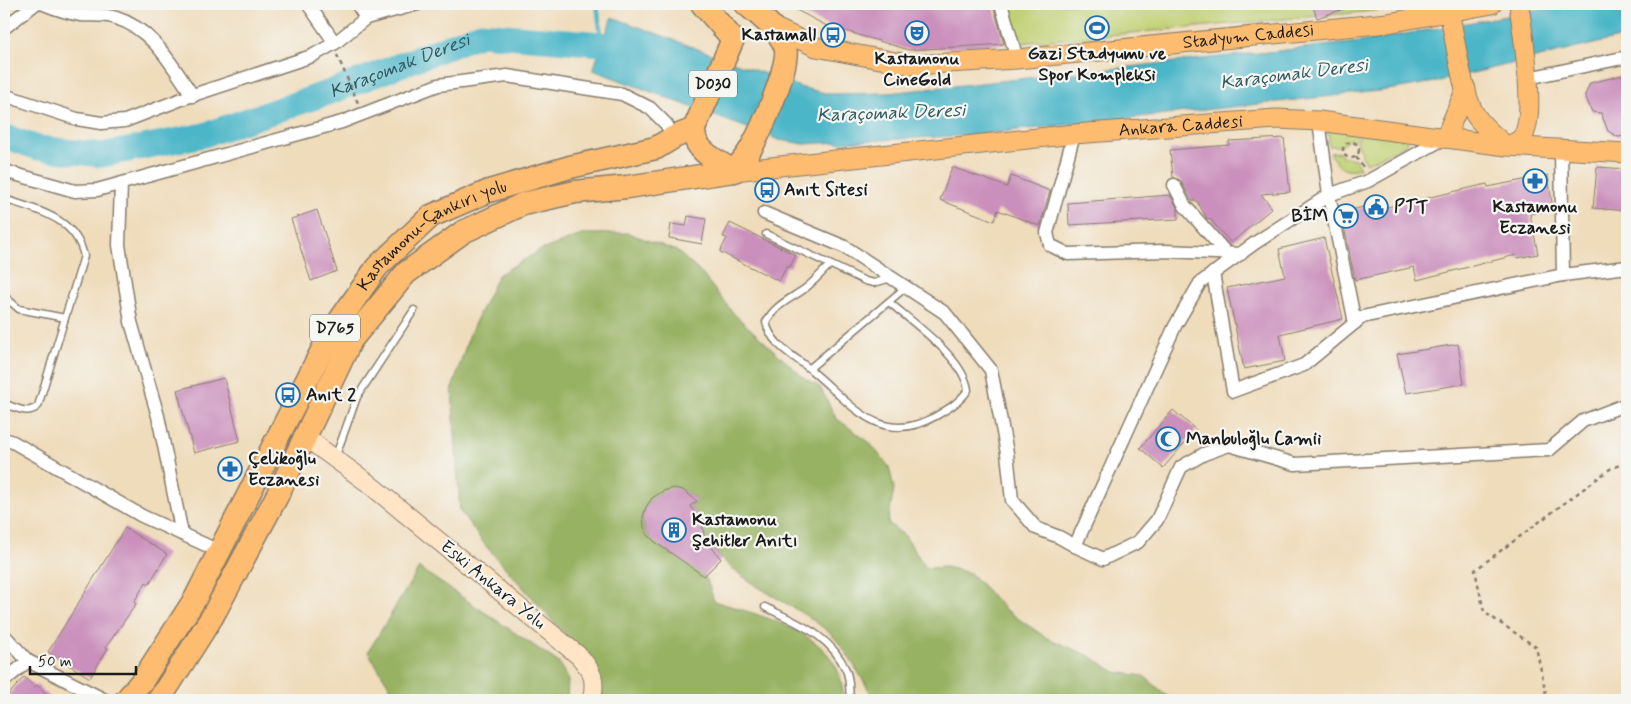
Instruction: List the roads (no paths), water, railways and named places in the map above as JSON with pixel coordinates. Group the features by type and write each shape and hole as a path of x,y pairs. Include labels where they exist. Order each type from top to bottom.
{"highway":[{"path":"702,4 733,39 748,31 770,26"},
{"path":"684,133 693,136 703,152 734,170 748,154 757,136 786,66 785,46 770,26 746,4"},
{"name":"D030","path":"684,133 733,39"},
{"name":"Kastamonu-Çankırı yolu","path":"126,700 142,681 195,599 332,333 377,267 432,216 489,190 570,167 656,148 684,133"},
{"name":"Kastamonu-Çankırı yolu","path":"159,700 212,617 277,496 351,340 406,273 463,232 523,204 575,192 627,187 734,170"}],"main road":[{"name":"Stadyum Caddesi","path":"770,26 816,47 912,64 1017,60 1388,23 1452,6 1492,4"},
{"path":"1452,6 1465,84 1475,114 1486,130 1506,146 1517,142 1523,136 1528,110 1527,72 1519,4"},
{"path":"1445,138 1465,84"},
{"name":"Ankara Caddesi","path":"734,170 1074,134 1276,119 1319,121 1506,146 1627,153"}],"street":[{"path":"4,28 35,4"},
{"path":"44,4 82,15 116,18 136,26 153,40 193,96"},
{"path":"308,4 336,49"},
{"path":"357,4 366,18"},
{"path":"6,94 77,119 100,123 125,121 193,96 336,49 366,18 418,4"},
{"path":"1001,4 1017,60"},
{"path":"1527,72 1627,56"},
{"path":"4,171 75,190 97,190 342,122 438,85 507,76 622,94 650,108 666,124 684,133"},
{"path":"1319,121 1329,196 1355,323"},
{"path":"1074,134 1047,233 1050,245 1068,254 1164,251 1241,254"},
{"path":"1075,546 1175,326 1200,283 1329,196 1368,181 1445,138"},
{"path":"1561,149 1563,275"},
{"path":"121,184 119,246 131,322 158,416 182,534"},
{"path":"1174,185 1185,206 1226,253"},
{"path":"764,213 846,247 945,313 991,370 1007,453 1012,500 1036,528 1059,537 1103,560 1138,542 1157,520 1181,467 1204,454 1229,445 1296,464 1549,450 1583,422 1627,404"},
{"path":"1213,273 1233,391 1304,365 1362,318 1563,275 1627,268"},
{"name":"Eski Ankara Yolu","path":"305,437 368,483 579,656 589,667 595,683 592,700"},
{"path":"4,439 13,442 142,516 219,551"},
{"path":"4,635 28,661 105,700"},
{"path":"4,681 28,661"}],"lane":[{"path":"4,199 58,218 69,226 82,248 84,256 38,406 32,411 27,412 4,404"},
{"path":"766,234 830,265 874,283 892,278"},
{"path":"830,265 804,289 781,305 766,322 771,336 778,344 810,368 842,396 858,413 876,424 900,428 915,426 942,412 963,398 968,390 966,379 955,362 889,302"},
{"path":"810,368 906,287"},
{"path":"4,296 19,309 65,318"},
{"path":"335,459 357,397 414,310"},
{"path":"765,606 818,634 831,646 847,671 850,700"}],"water":[{"path":"1573,4 1627,4 1627,36 1435,82 1388,90 973,135 804,144 779,140 593,70 612,17 803,88 830,94 889,93 1360,42"}],"waterway":[{"path":"597,4 602,44"},
{"name":"Karaçomak Deresi","path":"4,136 38,148 102,155 204,135 333,91 481,34 602,44 634,55"}],"place":[{"name":"Gazi Stadyumu ve Spor Kompleksi","path":"1097,28"},
{"name":"Kastamonu CineGold","path":"917,33"},
{"name":"Kastamall","path":"833,35"},
{"name":"Kastamonu Eczanesi","path":"1535,181"},
{"name":"Anıt Sitesi","path":"767,190"},
{"name":"PTT","path":"1376,207"},
{"name":"BİM","path":"1346,216"},
{"name":"Anıt 2","path":"288,395"},
{"name":"Manbuloğlu Camii","path":"1168,439"},
{"name":"Çelikoğlu Eczanesi","path":"230,469"},
{"name":"Kastamonu Şehitler Anıtı","path":"674,530"}]}
